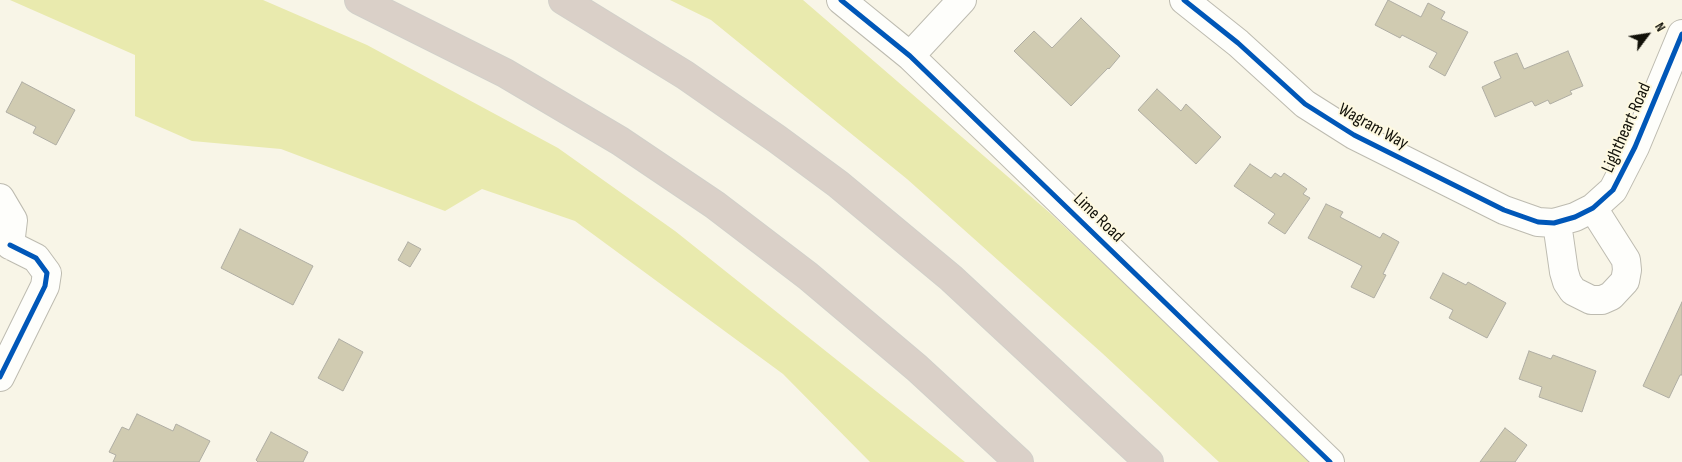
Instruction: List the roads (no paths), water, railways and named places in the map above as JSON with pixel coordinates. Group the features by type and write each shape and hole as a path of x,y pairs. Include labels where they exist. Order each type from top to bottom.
{"highway":[{"path":"360,0 505,73 620,141 715,205 808,276 888,343 1019,462"},
{"path":"563,0 685,74 777,138 838,184 952,278 1149,462"}],"street":[{"name":"Lime Road","path":"841,0 910,56 1330,462"},
{"path":"910,56 962,0"},
{"name":"Wagram Way","path":"1184,0 1238,43 1305,104 1354,135 1504,210 1538,222 1575,216"},
{"name":"Lightheart Road","path":"1575,216 1618,184 1682,34"},
{"path":"0,198 13,220 5,249 36,258 47,272 45,286 0,377"}]}
